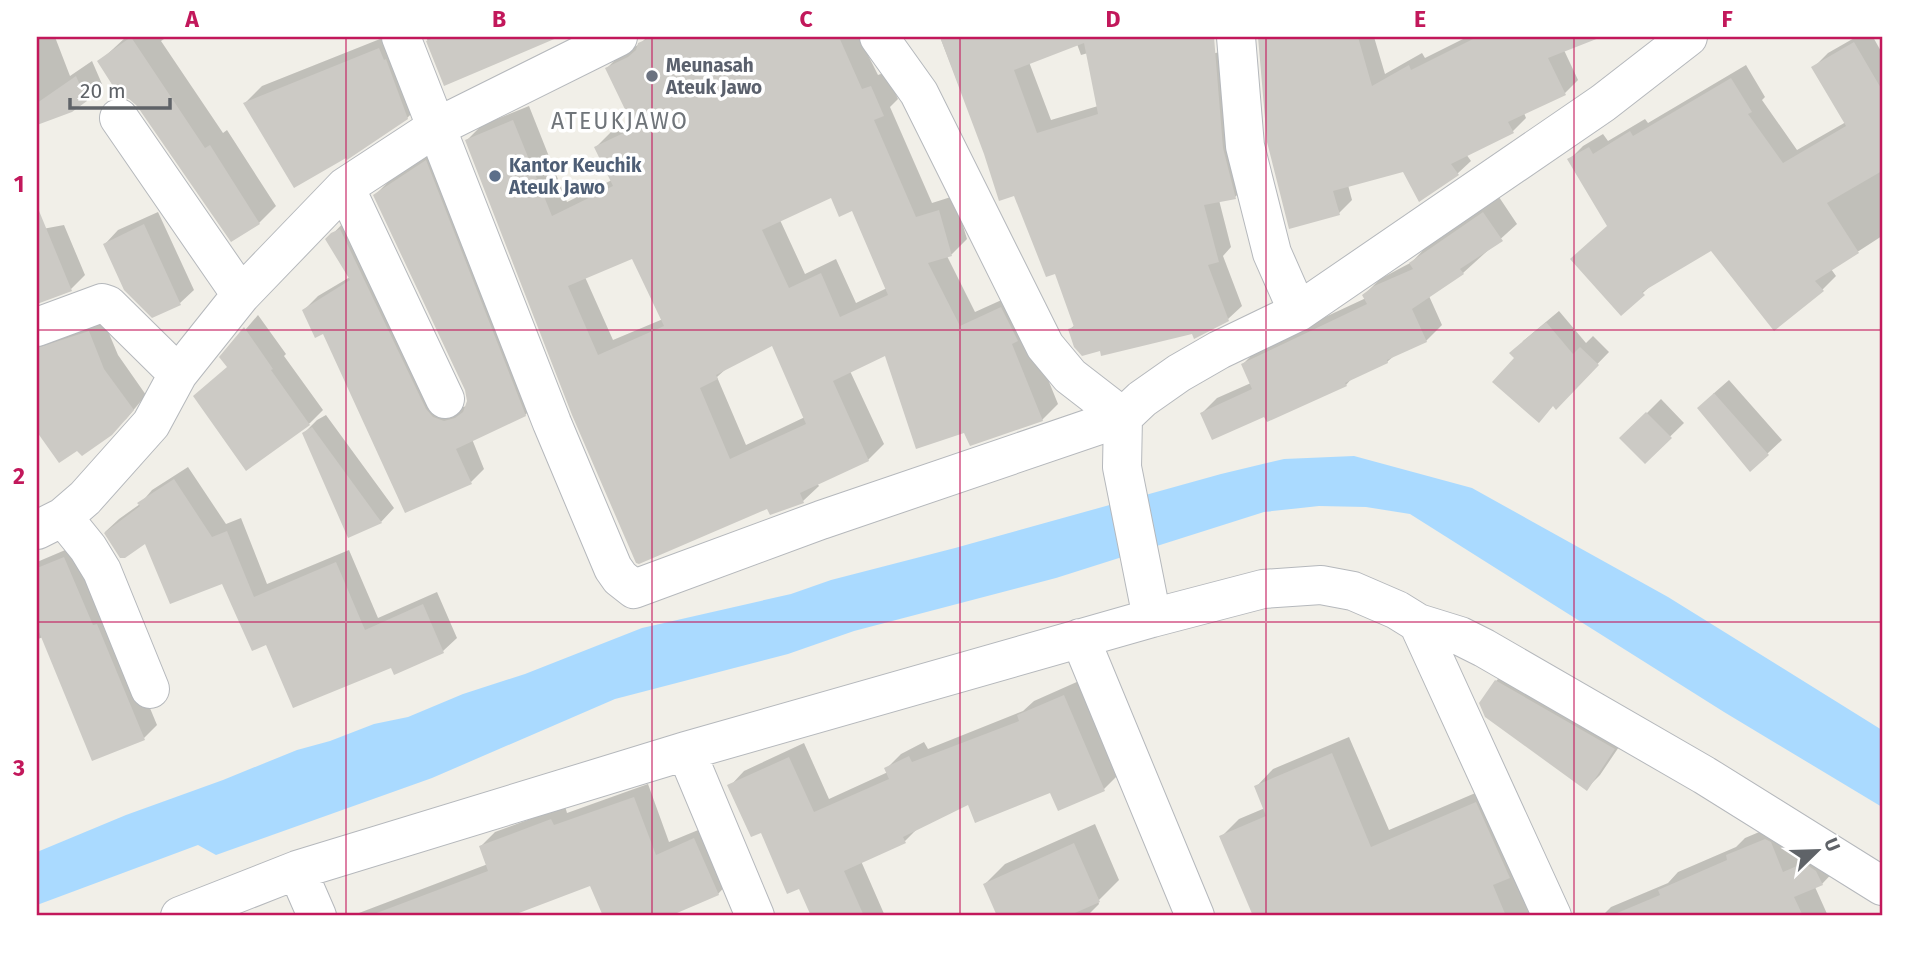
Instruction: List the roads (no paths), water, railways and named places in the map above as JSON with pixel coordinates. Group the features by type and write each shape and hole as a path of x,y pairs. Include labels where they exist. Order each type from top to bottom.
{"street":[{"path":"401,37 552,423 613,568 627,585 634,589 834,516 1123,418 1142,399 1179,373 1298,312 1603,103 1688,37"},
{"path":"150,689 102,570 88,548 50,523 85,498 151,424 178,374 242,295 345,187 435,128 618,37"},
{"path":"879,37 919,93 1045,346 1070,376 1123,418"},
{"path":"1236,37 1245,146 1272,253 1298,312"},
{"path":"119,118 242,295"},
{"path":"345,187 445,399"},
{"path":"37,327 102,303 108,305 178,374"},
{"path":"1123,418 1122,467 1149,603"},
{"path":"180,916 297,870 686,751 1080,638 1149,603 1321,585 1353,592 1397,610 1418,623 1460,636 1496,654 1704,775 1882,886"},
{"path":"1418,623 1552,916"},
{"path":"1080,638 1195,916"},
{"path":"686,751 755,916"},
{"path":"297,870 317,916"}],"water":[{"path":"1354,456 1472,488 1668,597 1882,730 1882,807 1724,712 1410,514 1366,507 1319,506 1264,512 1056,578 854,631 788,654 615,699 432,778 216,855 198,845 37,905 37,852 297,750 374,724 408,717 642,628 791,594 831,580 1221,474 1284,459"}],"place":[{"name":"Meunasah Ateuk Jawo","path":"652,76"},
{"name":"Kantor Keuchik Ateuk Jawo","path":"495,176"}],"district":[{"name":"ATEUKJAWO","path":"620,121"}]}
